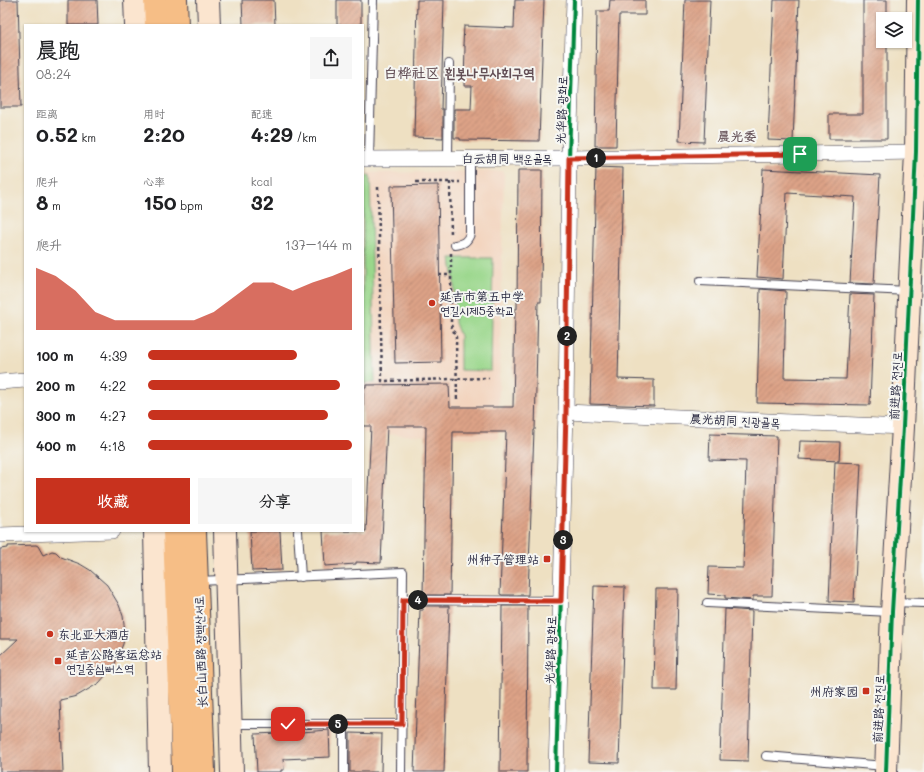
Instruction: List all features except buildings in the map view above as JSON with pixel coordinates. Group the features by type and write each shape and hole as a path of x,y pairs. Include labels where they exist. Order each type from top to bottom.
{"main road":[{"path":"155,0 156,24"},
{"path":"176,0 177,24"},
{"name":"长白山西路 장백산서로","path":"174,532 183,772"},
{"name":"长白山西路 장백산서로","path":"195,532 204,772"}],"street":[{"path":"135,0 136,24"},
{"path":"208,0 209,24"},
{"name":"光华路 광화로","path":"556,772 566,412 569,158 574,0"},
{"name":"前进路 전진로","path":"886,769 892,607 903,427 909,291 918,196 916,152 918,0"},
{"name":"白云胡同 백운골목","path":"366,159 569,158 916,152"},
{"path":"0,382 24,380"},
{"name":"晨光胡同 진광골목","path":"566,412 903,427"},
{"path":"0,535 84,532"},
{"path":"155,532 160,772"},
{"path":"225,532 232,772"}],"lane":[{"path":"366,159 373,0"},
{"path":"448,158 449,64"},
{"path":"453,248 465,243 470,234 470,158"},
{"path":"700,281 909,291"},
{"path":"298,532 301,577"},
{"path":"197,581 403,572 401,772"},
{"path":"403,600 561,601"},
{"path":"707,603 892,607 924,603"},
{"path":"231,724 402,724"},
{"path":"344,724 344,772"},
{"path":"766,756 886,769"}],"path":[{"path":"416,182 470,182"},
{"path":"450,182 451,236"},
{"path":"378,187 382,381 489,378"},
{"path":"453,248 451,275 451,325 456,337 457,401"},
{"path":"440,275 451,275"}],"shaded area":[{"name":"延吉市第五中学 연길시제5중학교","path":"504,171 498,439 364,433 364,173"}],"green space":[{"path":"370,175 375,383 364,383 364,176"},
{"path":"451,258 493,258 491,371 460,370 460,336 455,323 454,283"}],"cycle path":[{"path":"556,772 566,412 569,158 574,0"},
{"path":"886,772 892,612 903,427 916,152 918,0"}],"place":[{"name":"延吉市第五中学 연길시제5중학교","path":"432,303"},
{"name":"州种子管理站","path":"547,559"},
{"name":"东北亚大酒店","path":"50,634"},
{"name":"延吉公路客运总站 연길중심뻐스역","path":"58,661"},
{"name":"州府家园","path":"866,691"}],"district":[{"name":"白桦社区 흰봇나무사회구역","path":"459,72"},
{"name":"晨光委","path":"737,135"}],"route":[{"path":"288,724 402,724 403,600 561,601 566,412 569,158 800,154"}]}
